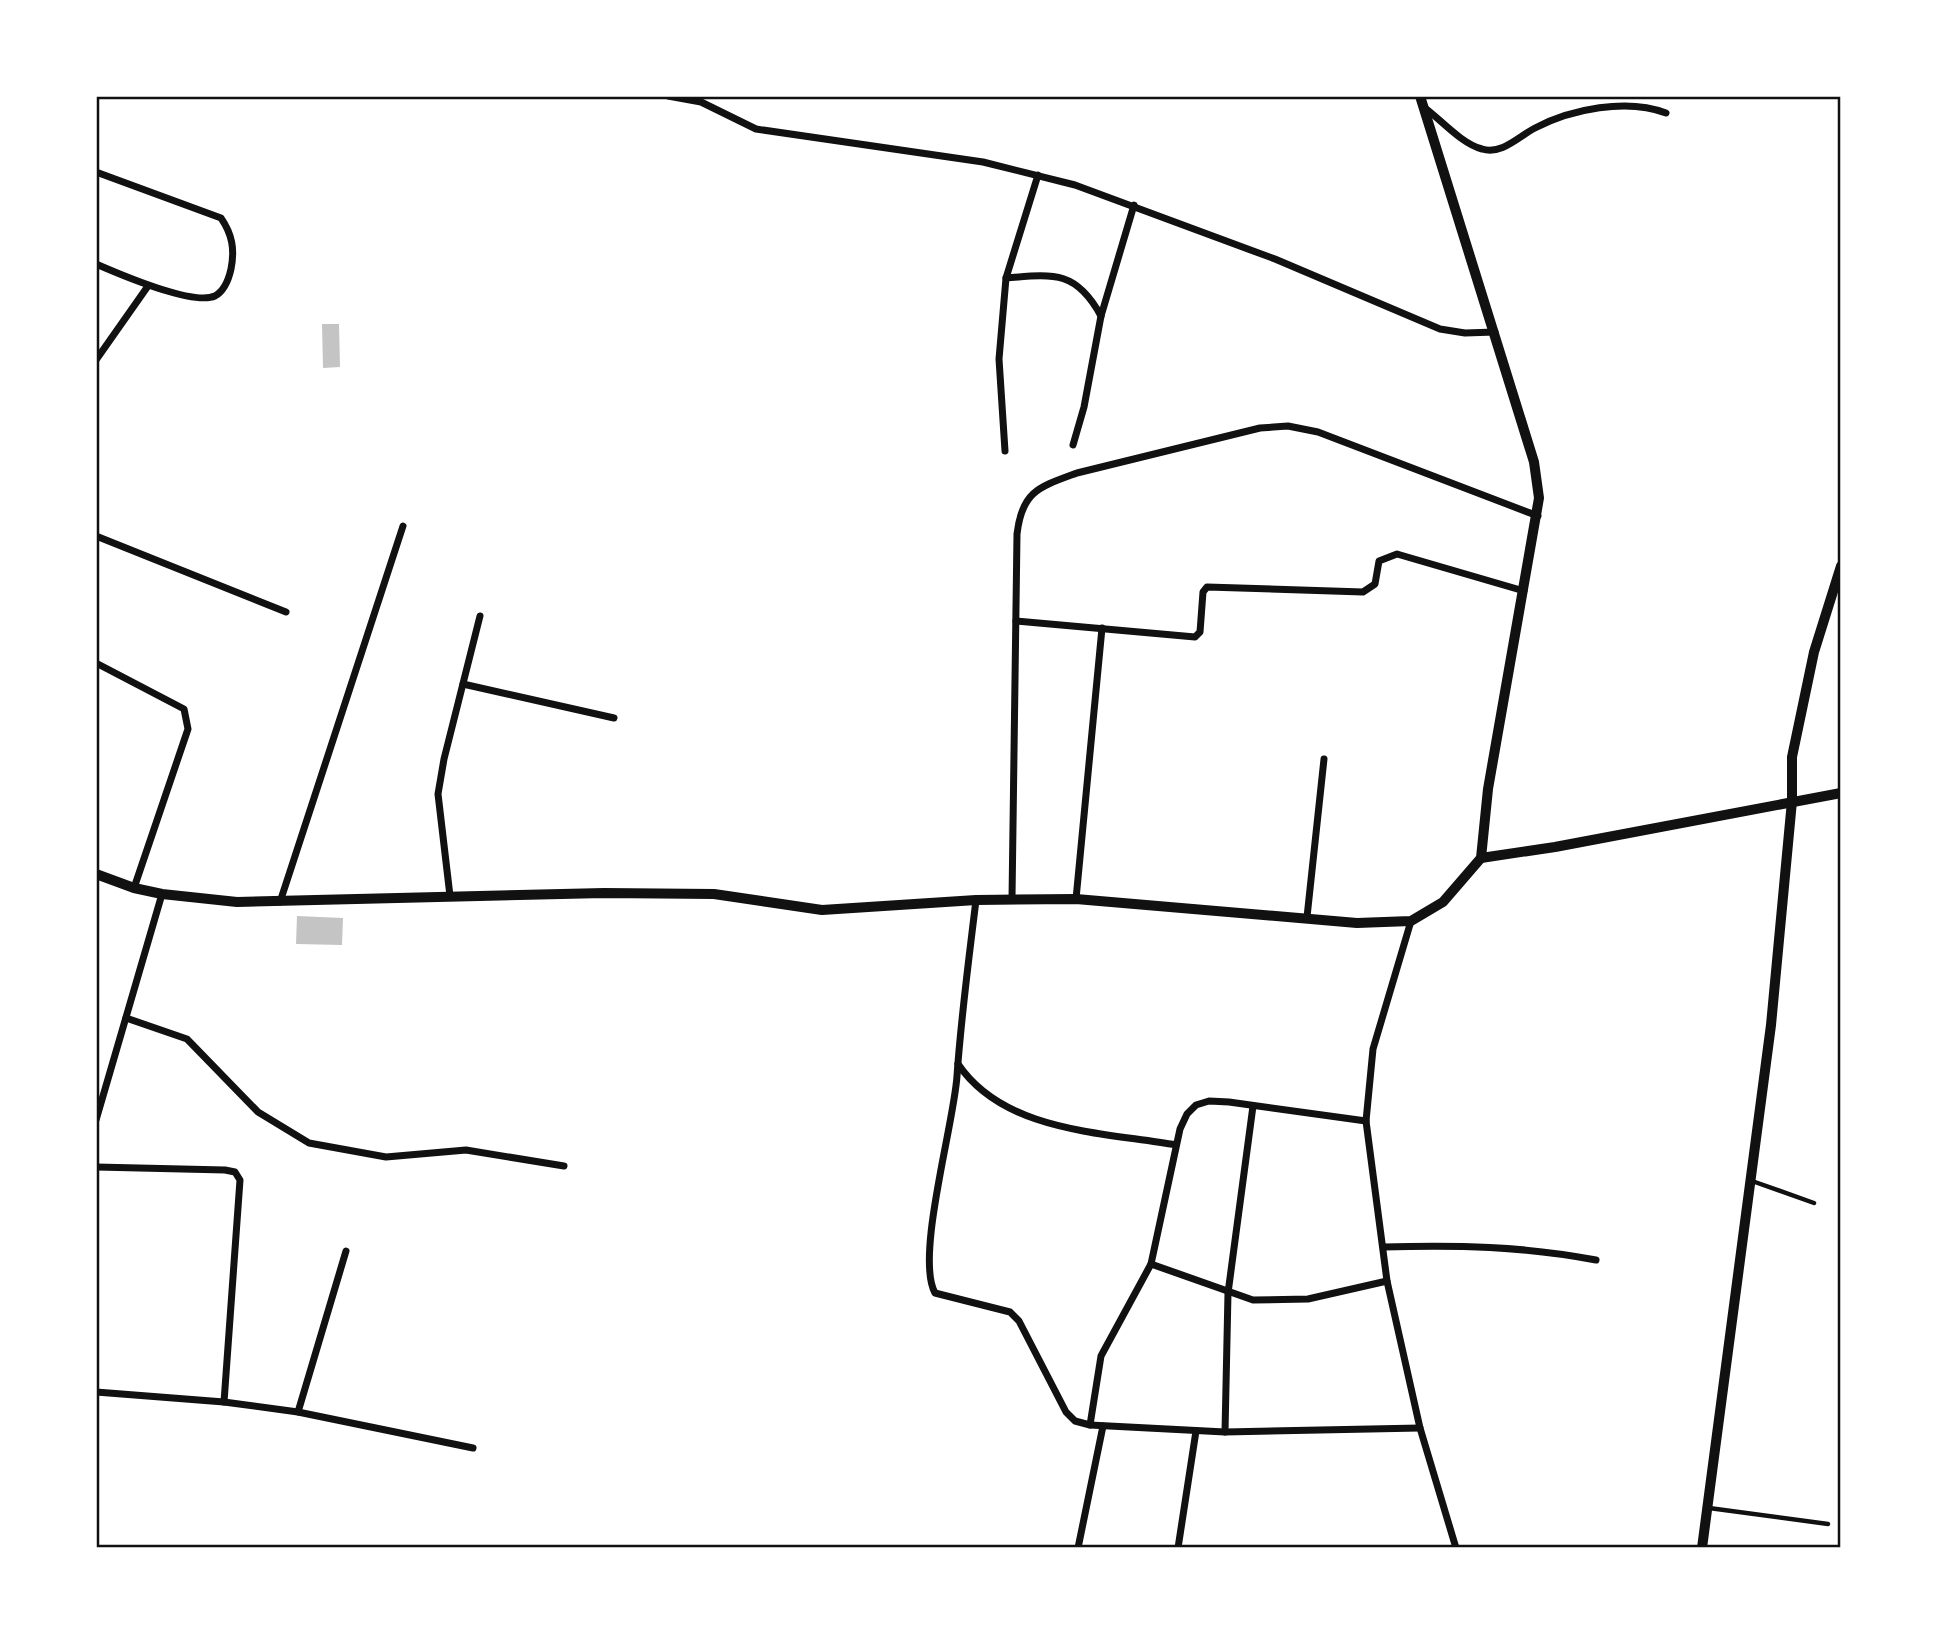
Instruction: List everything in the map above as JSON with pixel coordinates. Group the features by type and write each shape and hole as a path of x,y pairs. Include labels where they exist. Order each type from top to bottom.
{"street":[{"path":"668,96 702,102 756,129 908,149 1038,175 1134,205 1275,259 1440,329 1465,333 1495,332"},
{"path":"96,874 134,888 214,901 280,903 450,896 714,894 822,911 976,900 1076,899 1357,923 1411,921 1443,902 1481,858 1488,789 1538,516 1539,498 1534,462 1420,96"},
{"path":"1424,108 1478,148 1491,151 1504,148 1537,127 1583,111 1640,107 1666,113"},
{"path":"96,172 221,218 230,230 233,260 228,279 218,294 206,299 148,286 96,264"},
{"path":"1005,452 999,359 1006,278 1038,175"},
{"path":"1073,445 1084,407 1101,316 1134,205"},
{"path":"1006,278 1058,276 1072,282 1091,299 1101,316"},
{"path":"96,360 148,286"},
{"path":"1012,899 1017,534 1020,509 1029,496 1054,481 1077,473 1260,428 1288,426 1318,432 1538,516"},
{"path":"280,903 402,526"},
{"path":"96,536 286,612"},
{"path":"1016,621 1195,637 1200,632 1203,592 1207,587 1363,592 1375,584 1379,561 1397,554 1524,591"},
{"path":"1702,1548 1748,1179 1771,1026 1794,740 1814,652 1841,566"},
{"path":"450,896 439,794 480,616"},
{"path":"1076,899 1102,628"},
{"path":"96,663 184,709 188,718 188,729 134,888"},
{"path":"463,684 614,718"},
{"path":"1307,917 1324,759"},
{"path":"1481,858 1555,848 1841,793"},
{"path":"96,1120 162,894"},
{"path":"976,900 957,1075 931,1239 930,1284 935,1293 1010,1312 1019,1321 1066,1412 1075,1422 1103,1426 1225,1432 1419,1428"},
{"path":"1411,921 1373,1049 1366,1121 1387,1281 1419,1428 1455,1548"},
{"path":"127,1018 187,1039 258,1112 309,1143 386,1157 466,1150 564,1167"},
{"path":"957,1062 971,1083 1017,1111 1066,1127 1176,1144"},
{"path":"1090,1425 1101,1356 1151,1264 1176,1144 1186,1114 1196,1105 1209,1101 1366,1121"},
{"path":"1225,1432 1228,1293 1253,1106"},
{"path":"96,1167 225,1170 234,1172 240,1180 224,1402"},
{"path":"1383,1247 1510,1248 1552,1251 1596,1260"},
{"path":"298,1412 346,1251"},
{"path":"1151,1264 1253,1300 1281,1302 1308,1299 1387,1281"},
{"path":"96,1392 224,1402 298,1412 473,1448"},
{"path":"1078,1548 1103,1426"},
{"path":"1178,1548 1196,1431"}],"lane":[{"path":"1748,1179 1814,1203"},
{"path":"1708,1508 1828,1524"}],"building":[{"path":"322,324 339,324 340,367 323,368"},
{"path":"297,916 343,918 342,945 296,944"}]}
